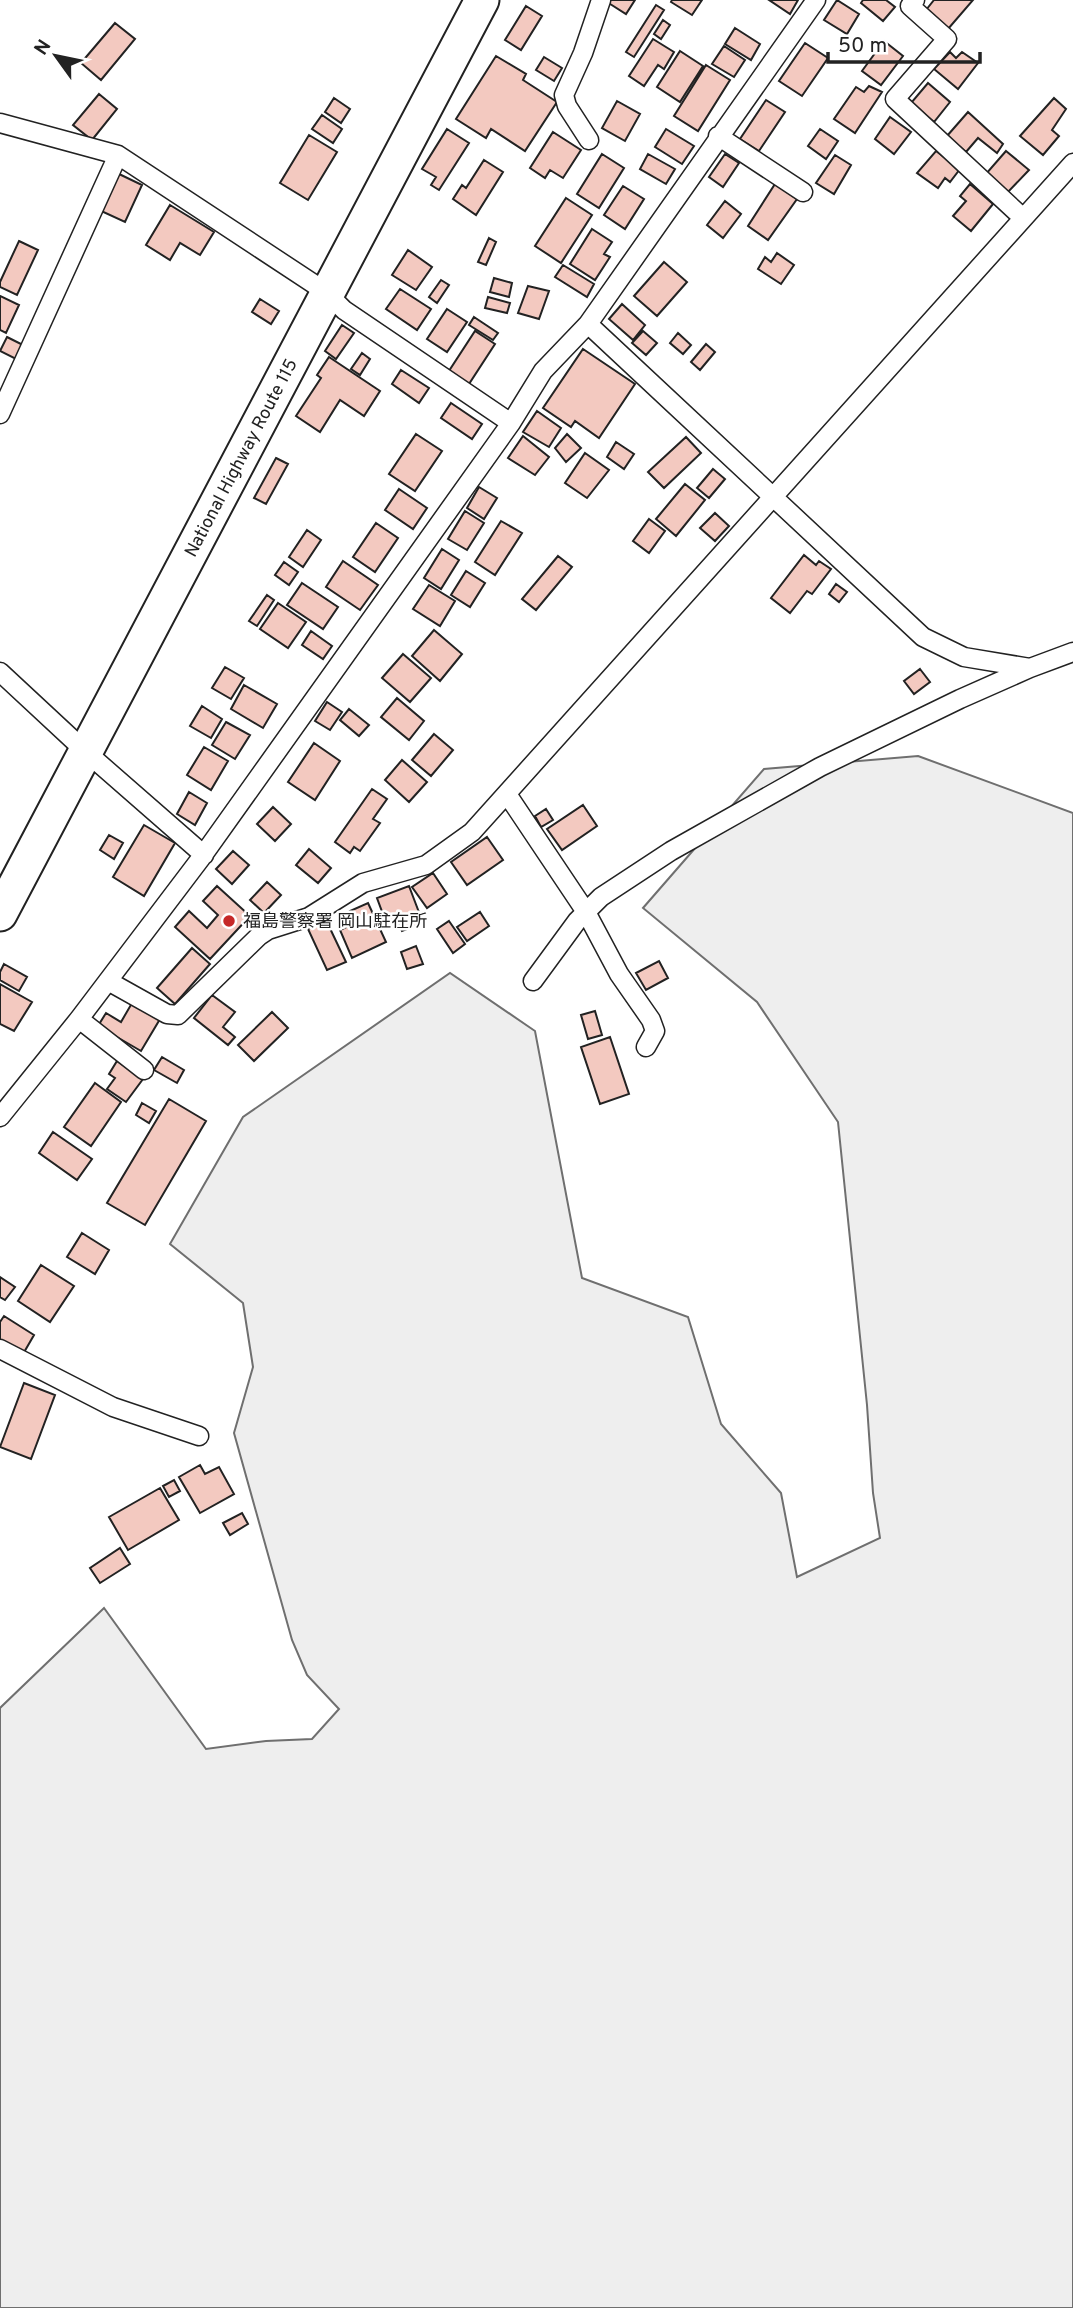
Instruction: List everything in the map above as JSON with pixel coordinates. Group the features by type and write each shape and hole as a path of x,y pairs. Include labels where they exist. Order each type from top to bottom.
{"highway":[{"name":"National Highway Route 115","path":"0,914 482,0"}],"street":[{"path":"589,140 566,106 564,95 583,53 601,0"},
{"path":"0,1116 79,1019 204,855 511,423 543,371 588,324 816,0"},
{"path":"915,0 910,6 947,38 895,99 1023,218"},
{"path":"0,123 118,155 326,292 344,310 511,423"},
{"path":"718,136 803,192"},
{"path":"0,414 118,155"},
{"path":"108,981 167,1014 178,1016 268,930 309,917 363,883 426,865 472,832 1073,163"},
{"path":"588,324 923,637 964,657 1030,668"},
{"path":"533,981 586,912 601,897 671,851 820,767 960,699 1073,652"},
{"path":"0,673 204,855"},
{"path":"507,794 586,912 619,974 651,1020 655,1031 646,1047"},
{"path":"79,1019 145,1070"},
{"path":"0,1349 113,1407 199,1436"}],"shaded area":[{"path":"918,756 1073,813 1073,2308 0,2308 0,1708 104,1608 206,1749 266,1741 312,1739 339,1709 307,1675 292,1640 234,1433 253,1367 243,1303 170,1244 243,1117 450,973 535,1031 582,1278 688,1317 721,1424 781,1493 797,1577 880,1538 873,1493 867,1405 838,1122 757,1002 643,908 764,769"}],"building":[{"path":"635,0 626,14 607,2"},
{"path":"702,0 692,15 671,2"},
{"path":"769,0 798,0 790,14"},
{"path":"837,0 859,14 847,34 824,20"},
{"path":"863,0 886,0 895,7 883,21 861,3"},
{"path":"934,0 973,0 948,29 926,10"},
{"path":"656,5 664,10 634,57 626,52"},
{"path":"526,6 542,16 521,50 505,40"},
{"path":"663,20 670,25 661,39 654,34"},
{"path":"115,23 135,39 101,80 81,63"},
{"path":"735,28 760,44 751,60 725,44"},
{"path":"653,39 674,52 664,69 658,65 644,86 629,76"},
{"path":"884,41 903,56 881,85 862,71"},
{"path":"805,43 828,58 802,96 779,81"},
{"path":"724,46 745,60 734,77 712,64"},
{"path":"680,51 703,66 680,102 657,87"},
{"path":"950,52 956,58 962,52 978,63 958,89 934,69"},
{"path":"496,56 526,74 523,80 557,102 525,151 491,129 486,138 456,119"},
{"path":"544,57 562,68 554,81 536,70"},
{"path":"706,65 730,80 698,131 674,116"},
{"path":"928,83 950,102 934,122 911,103"},
{"path":"869,86 882,92 855,133 834,119 856,87 864,92"},
{"path":"99,94 117,109 92,140 73,125"},
{"path":"334,98 350,109 341,123 325,112"},
{"path":"1054,98 1066,109 1052,130 1059,136 1043,155 1020,136"},
{"path":"766,100 785,112 759,151 740,139"},
{"path":"617,101 640,114 625,141 602,128"},
{"path":"968,112 1003,144 997,153 978,138 966,152 947,136"},
{"path":"322,115 342,129 333,143 312,129"},
{"path":"890,117 911,132 894,154 875,139"},
{"path":"447,129 469,143 439,190 431,185 436,177 422,169"},
{"path":"666,129 694,146 682,164 655,147"},
{"path":"820,129 838,141 826,159 808,146"},
{"path":"553,132 581,150 563,178 550,170 545,178 530,168"},
{"path":"309,135 337,152 308,200 280,183"},
{"path":"936,151 960,169 950,182 945,178 938,188 917,173"},
{"path":"1006,151 1029,170 1008,192 985,175"},
{"path":"602,154 624,168 599,208 577,194"},
{"path":"648,154 675,169 666,184 640,169"},
{"path":"725,154 739,163 723,187 709,177"},
{"path":"835,155 851,165 834,194 816,183"},
{"path":"484,160 503,172 476,215 453,199 462,185 466,188"},
{"path":"117,173 142,185 125,222 99,210"},
{"path":"775,184 797,199 768,240 748,226"},
{"path":"970,184 993,204 971,231 953,216 966,201 960,196"},
{"path":"623,186 644,199 625,229 604,215"},
{"path":"566,198 592,215 561,263 535,246"},
{"path":"725,201 741,214 723,238 707,225"},
{"path":"170,205 214,232 200,255 180,243 170,260 146,245"},
{"path":"592,229 612,242 604,254 610,257 595,280 570,264"},
{"path":"489,238 496,242 486,265 478,262"},
{"path":"19,241 38,250 17,295 0,287 0,282"},
{"path":"408,250 432,267 416,290 392,275"},
{"path":"777,253 794,265 781,284 758,269 765,257 771,262"},
{"path":"664,262 687,282 657,316 634,296"},
{"path":"563,265 594,284 587,297 555,277"},
{"path":"494,278 512,283 509,297 490,292"},
{"path":"441,280 449,285 437,303 429,297"},
{"path":"528,286 549,291 539,319 518,313"},
{"path":"400,289 431,309 417,330 386,309"},
{"path":"0,296 19,305 6,333 0,330"},
{"path":"488,297 510,303 507,313 485,308"},
{"path":"260,299 279,311 271,324 252,312"},
{"path":"622,304 645,325 633,340 609,319"},
{"path":"447,309 467,322 447,352 427,339"},
{"path":"474,317 498,333 493,340 469,325"},
{"path":"342,325 354,333 336,359 325,351"},
{"path":"475,331 495,344 467,387 447,374"},
{"path":"643,331 657,343 646,355 632,343"},
{"path":"678,333 691,345 683,354 670,343"},
{"path":"7,337 23,345 16,359 0,351"},
{"path":"706,344 715,352 700,370 691,362"},
{"path":"583,349 635,384 599,438 575,421 571,427 543,408"},
{"path":"362,353 370,359 360,375 351,369"},
{"path":"329,357 380,391 364,416 340,400 320,432 296,416 321,378 317,375"},
{"path":"401,370 429,388 419,403 392,384"},
{"path":"451,403 482,424 472,439 441,418"},
{"path":"537,411 561,428 549,447 523,432"},
{"path":"416,434 442,451 415,491 389,474"},
{"path":"567,434 581,448 566,462 555,448"},
{"path":"523,436 549,457 535,475 508,458"},
{"path":"686,437 701,453 664,488 648,472"},
{"path":"616,442 634,454 624,469 607,457"},
{"path":"585,453 609,470 587,498 565,483"},
{"path":"276,458 288,464 266,504 254,498"},
{"path":"713,469 725,479 709,498 697,488"},
{"path":"685,484 705,500 676,536 656,519"},
{"path":"479,487 497,498 484,519 467,508"},
{"path":"399,489 427,508 413,529 385,510"},
{"path":"465,511 484,523 467,550 448,539"},
{"path":"715,513 729,526 715,541 700,528"},
{"path":"649,519 665,531 649,553 633,541"},
{"path":"501,521 522,533 495,575 475,562"},
{"path":"376,523 398,538 375,572 353,557"},
{"path":"307,530 321,540 303,567 289,557"},
{"path":"442,549 459,560 441,589 424,578"},
{"path":"804,555 816,565 819,561 831,569 812,594 807,591 790,613 771,598"},
{"path":"558,556 572,567 536,610 522,599"},
{"path":"343,561 378,585 360,610 326,587"},
{"path":"284,562 298,572 289,585 275,575"},
{"path":"466,571 485,583 470,607 451,595"},
{"path":"302,583 338,607 323,629 287,605"},
{"path":"836,584 847,592 839,602 829,594"},
{"path":"429,585 455,601 440,626 413,609"},
{"path":"267,595 274,600 257,626 249,621"},
{"path":"278,603 306,622 288,648 260,629"},
{"path":"434,630 462,654 440,681 412,656"},
{"path":"311,631 332,646 323,659 302,645"},
{"path":"403,654 431,678 410,702 382,678"},
{"path":"225,667 244,678 231,699 212,688"},
{"path":"920,669 930,682 914,694 904,681"},
{"path":"244,685 277,704 263,728 231,709"},
{"path":"397,698 424,721 409,740 381,717"},
{"path":"327,702 342,712 330,730 315,721"},
{"path":"202,706 222,719 211,738 190,726"},
{"path":"349,709 369,725 359,736 340,720"},
{"path":"226,722 250,735 235,759 212,745"},
{"path":"434,734 453,750 431,776 412,760"},
{"path":"314,743 340,761 315,800 288,782"},
{"path":"204,747 228,761 211,790 187,775"},
{"path":"402,760 427,782 409,802 385,780"},
{"path":"372,789 387,799 373,819 380,823 360,851 354,847 350,853 335,842"},
{"path":"189,792 207,803 195,825 177,814"},
{"path":"583,805 597,826 562,850 547,829"},
{"path":"273,807 291,824 275,841 257,824"},
{"path":"546,809 553,820 541,827 535,816"},
{"path":"144,825 175,843 144,896 113,877"},
{"path":"109,835 123,843 114,859 100,850"},
{"path":"487,837 503,860 467,885 451,862"},
{"path":"309,849 331,868 318,883 296,865"},
{"path":"233,851 249,865 232,884 216,869"},
{"path":"433,873 447,894 427,908 412,887"},
{"path":"267,882 281,895 264,913 250,900"},
{"name":"福島警察署 岡山駐在所","path":"217,886 250,916 210,959 175,927 189,911 207,928 218,915 203,901"},
{"path":"409,886 423,923 402,931 398,921 387,925 377,898"},
{"path":"368,903 386,942 352,958 340,930 355,923 350,911"},
{"path":"480,912 489,926 467,941 457,927"},
{"path":"326,920 346,962 327,970 308,929"},
{"path":"449,921 465,944 453,953 437,929"},
{"path":"416,946 423,964 407,969 401,952"},
{"path":"192,948 210,964 175,1004 157,988"},
{"path":"659,961 668,978 646,990 636,973"},
{"path":"4,964 27,977 19,991 0,980"},
{"path":"0,984 32,1002 14,1031 0,1024"},
{"path":"212,995 235,1012 223,1027 235,1037 228,1045 194,1018"},
{"path":"132,1003 160,1019 141,1051 98,1026 106,1013 121,1022"},
{"path":"595,1011 602,1035 588,1039 581,1015"},
{"path":"272,1012 288,1028 254,1061 238,1045"},
{"path":"610,1037 629,1094 600,1104 581,1047"},
{"path":"162,1057 184,1070 177,1083 154,1070"},
{"path":"117,1061 143,1079 126,1102 107,1089 115,1078 109,1074"},
{"path":"95,1083 121,1102 91,1146 64,1127"},
{"path":"169,1099 206,1121 145,1225 107,1203"},
{"path":"142,1103 156,1111 149,1123 136,1115"},
{"path":"53,1132 92,1159 77,1180 39,1153"},
{"path":"82,1233 109,1250 95,1274 67,1257"},
{"path":"41,1265 74,1286 50,1322 18,1301"},
{"path":"0,1277 15,1287 5,1300 0,1297"},
{"path":"4,1316 34,1335 23,1354 0,1340 0,1322"},
{"path":"24,1383 55,1395 31,1459 0,1447"},
{"path":"200,1465 205,1474 219,1467 234,1494 200,1513 179,1477"},
{"path":"174,1480 180,1491 169,1497 163,1486"},
{"path":"160,1488 179,1520 128,1550 109,1517"},
{"path":"242,1513 248,1524 230,1535 223,1523"},
{"path":"120,1548 130,1564 100,1583 90,1568"}],"place":[{"name":"福島警察署 岡山駐在所","path":"229,921"}]}
